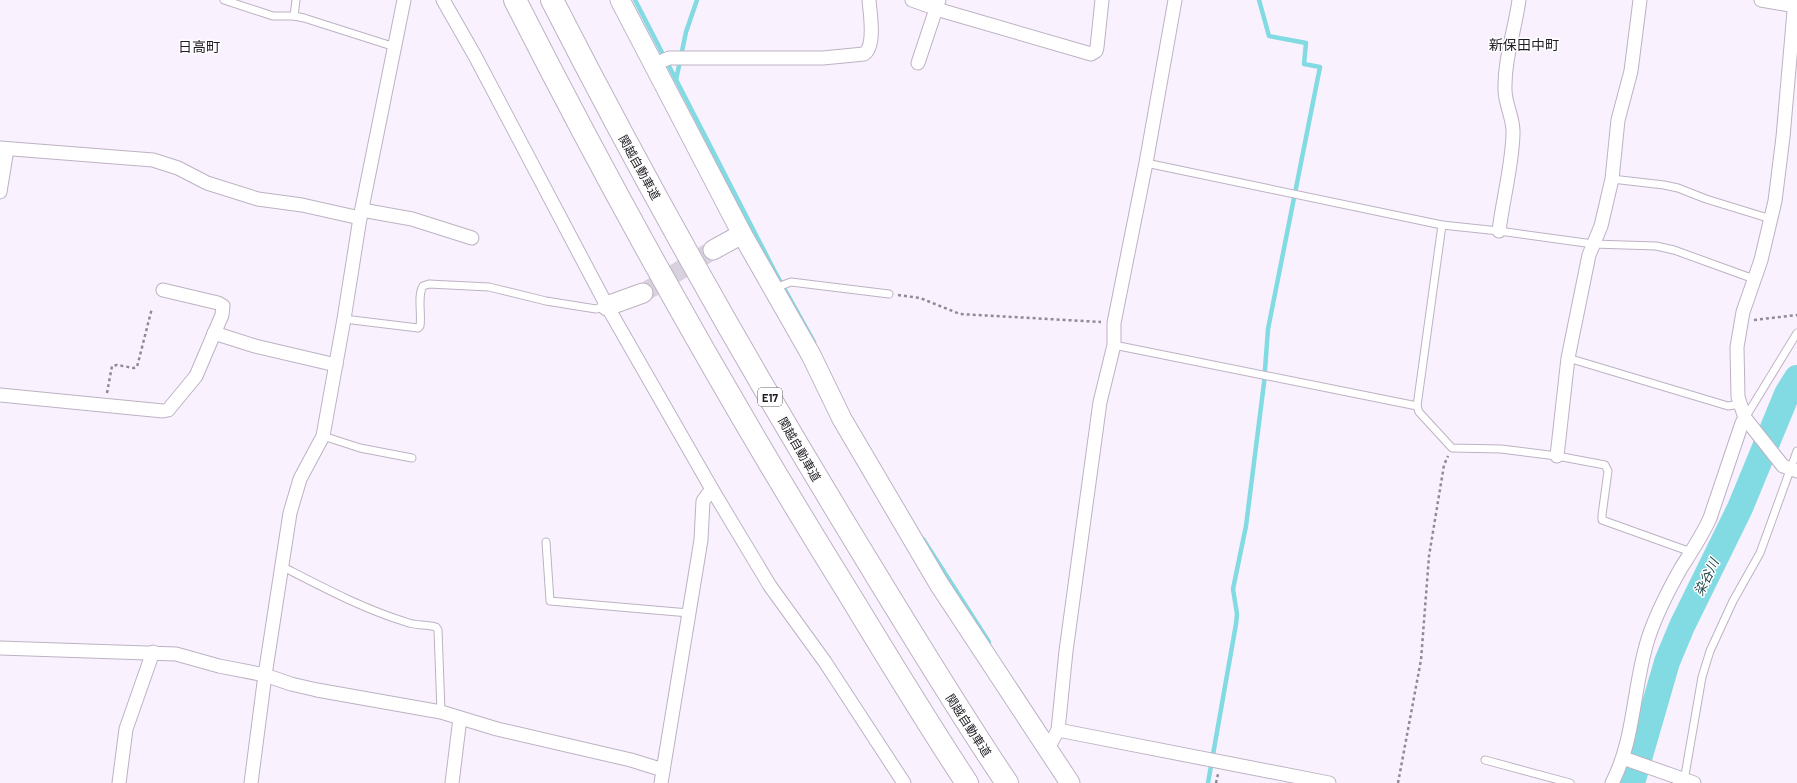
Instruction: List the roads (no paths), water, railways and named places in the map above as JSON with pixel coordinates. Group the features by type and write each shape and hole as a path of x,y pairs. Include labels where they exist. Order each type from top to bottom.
{"highway":[{"path":"515,0 562,93 679,308 785,491 932,730 967,783"},
{"name":"関越自動車道","path":"552,0 592,77 713,299 817,478 963,718 1007,783"}],"street":[{"path":"251,783 265,675 290,513 297,487 323,436 361,214 404,0"},
{"path":"443,0 475,56 607,306 713,491 770,586 825,662 904,783"},
{"path":"620,0 742,234 775,288 811,355 842,419 939,584 1070,783"},
{"path":"653,65 669,58 824,58 864,54 868,52 871,43 869,0"},
{"path":"912,0 938,4 1091,54 1096,51 1097,47 1102,0"},
{"path":"1047,750 1058,730 1066,651 1100,402 1114,345 1114,323 1146,163 1175,0"},
{"path":"1500,231 1511,168 1513,134 1512,119 1506,99 1505,85 1508,58 1519,0"},
{"path":"1557,456 1568,358 1589,255 1601,226 1612,179 1618,120 1631,72 1640,0"},
{"path":"1761,0 1795,3 1784,137 1772,219 1761,260 1742,318 1737,347 1738,397 1745,418 1783,466 1794,470"},
{"path":"918,63 938,4"},
{"path":"0,192 4,148 153,160 178,168 207,183 258,199 361,214 412,218 472,238"},
{"path":"713,250 742,234"},
{"path":"0,395 163,411 168,410 196,376 223,310 221,304 162,290"},
{"path":"607,306 643,293"},
{"path":"214,333 255,346 336,365"},
{"path":"1612,783 1625,759 1648,640 1658,611 1691,552 1704,533 1745,418"},
{"path":"0,648 153,652 176,654 219,666 265,675 291,684 317,690 441,712 497,729 631,760 662,777 701,540 703,501 708,494 713,491"},
{"path":"119,783 126,729 153,652"},
{"path":"452,783 460,718"},
{"path":"1058,730 1330,783"},
{"path":"1625,759 1685,781"}],"lane":[{"path":"224,0 273,16 294,16 395,47"},
{"path":"294,16 296,0"},
{"path":"1146,163 1442,225 1500,231 1594,244 1656,246 1674,250 1754,278"},
{"path":"1612,179 1652,183 1678,188 1706,199 1772,219"},
{"path":"1442,225 1417,406 1419,412 1452,448 1463,450 1488,448 1557,456 1605,464 1608,471 1602,520 1691,552"},
{"path":"775,288 791,282 889,294"},
{"path":"344,319 418,328 420,326 421,318 421,290 423,286 429,284 489,287 546,301 596,309 607,306"},
{"path":"1745,418 1797,333"},
{"path":"1114,345 1417,406"},
{"path":"1568,358 1728,406 1740,404"},
{"path":"323,436 360,448 412,458"},
{"path":"1685,781 1702,677 1710,651 1733,602 1760,553 1784,486 1794,470 1797,451"},
{"path":"546,542 550,601 689,613"},
{"path":"282,568 288,569 337,595 407,623 436,626 439,652 441,712"},
{"path":"1485,760 1570,783"}],"waterway":[{"path":"635,0 774,270 814,342"},
{"path":"676,80 686,32 697,0"},
{"path":"1208,783 1236,624 1237,614 1233,589 1246,526 1264,383 1268,329 1320,67 1304,64 1306,43 1269,36 1259,0"},
{"name":"染谷川","path":"1632,783 1667,662 1682,626 1740,508 1787,394 1797,378"},
{"path":"923,539 989,642"}],"tunnel":[{"path":"643,293 713,250"}],"district":[{"name":"新保田中町","path":"1524,44"},
{"name":"日高町","path":"199,46"}]}
